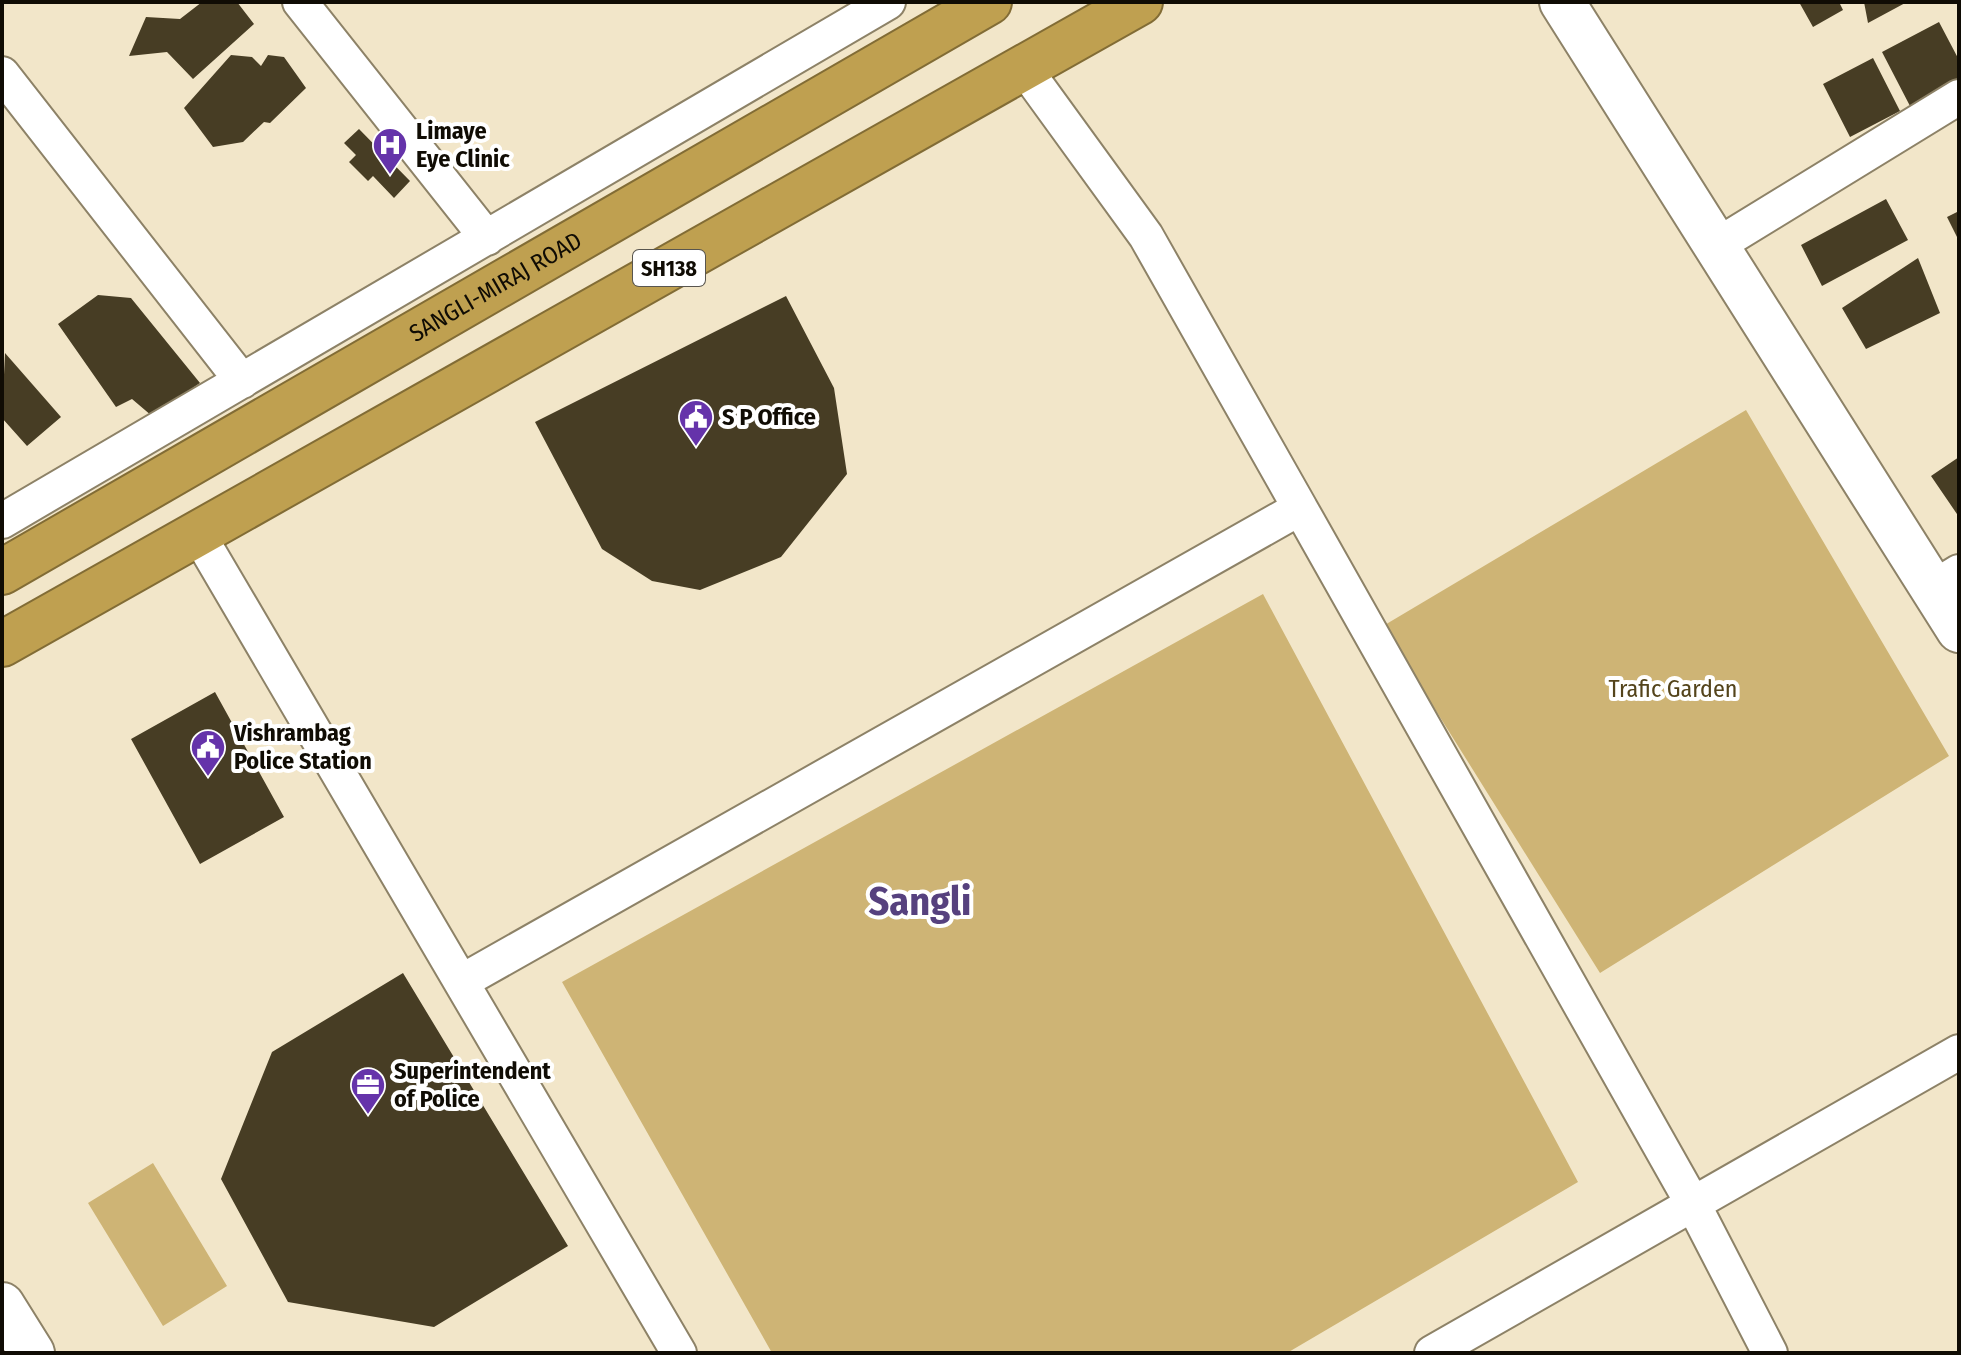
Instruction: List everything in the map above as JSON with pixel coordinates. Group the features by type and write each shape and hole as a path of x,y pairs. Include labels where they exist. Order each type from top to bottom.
{"highway":[{"name":"SANGLI-MIRAJ ROAD","path":"2,572 989,2"},
{"name":"SH138","path":"198,534 1140,2"},
{"path":"2,644 198,534"}],"main road":[{"path":"1562,2 1716,246 1946,580 1959,630"},
{"path":"2,1305 32,1353"}],"street":[{"path":"300,2 487,238"},
{"path":"9,505 242,381 888,2"},
{"path":"1024,68 1146,236 1693,1204 1770,1353"},
{"path":"2,74 242,381"},
{"path":"1716,246 1959,97"},
{"path":"461,982 1300,508"},
{"path":"198,534 679,1353"},
{"path":"1432,1353 1959,1052"}],"green space":[{"name":"Trafic Garden","path":"1746,410 1949,756 1600,973 1383,626"},
{"path":"1263,594 1578,1182 1287,1353 772,1353 562,982"},
{"path":"153,1163 227,1286 163,1326 88,1203"}],"building":[{"path":"202,2 237,2 254,24 193,79 167,52 129,56 146,17 180,19"},
{"path":"1799,2 1839,2 1843,10 1813,27"},
{"path":"1864,2 1907,2 1868,23"},
{"path":"1939,22 1959,60 1959,80 1910,106 1882,52"},
{"path":"231,55 252,57 261,66 268,55 284,57 306,88 270,123 264,122 243,142 213,147 184,108"},
{"path":"1873,58 1900,111 1850,137 1823,84"},
{"path":"359,129 410,181 394,198 373,176 368,181 349,162 356,155 344,143"},
{"path":"1886,199 1908,240 1822,286 1801,245"},
{"path":"1959,211 1959,241 1947,217"},
{"path":"1918,258 1940,313 1866,349 1842,308"},
{"path":"98,295 131,298 200,383 152,416 132,399 116,407 58,324"},
{"name":"S P Office","path":"786,296 834,388 847,474 781,557 700,590 652,581 602,549 535,422"},
{"path":"5,353 61,417 27,446 2,418"},
{"path":"1959,457 1959,517 1931,476"},
{"name":"Vishrambag Police Station","path":"215,692 284,817 200,864 131,739"},
{"name":"Superintendent of Police","path":"403,973 568,1246 434,1327 288,1302 221,1179 272,1052"}],"place":[{"name":"Limaye Eye Clinic","path":"390,176"},
{"name":"S P Office","path":"696,448"},
{"name":"Vishrambag Police Station","path":"208,778"},
{"name":"Superintendent of Police","path":"368,1116"}],"district":[{"name":"Sangli","path":"920,902"}]}
